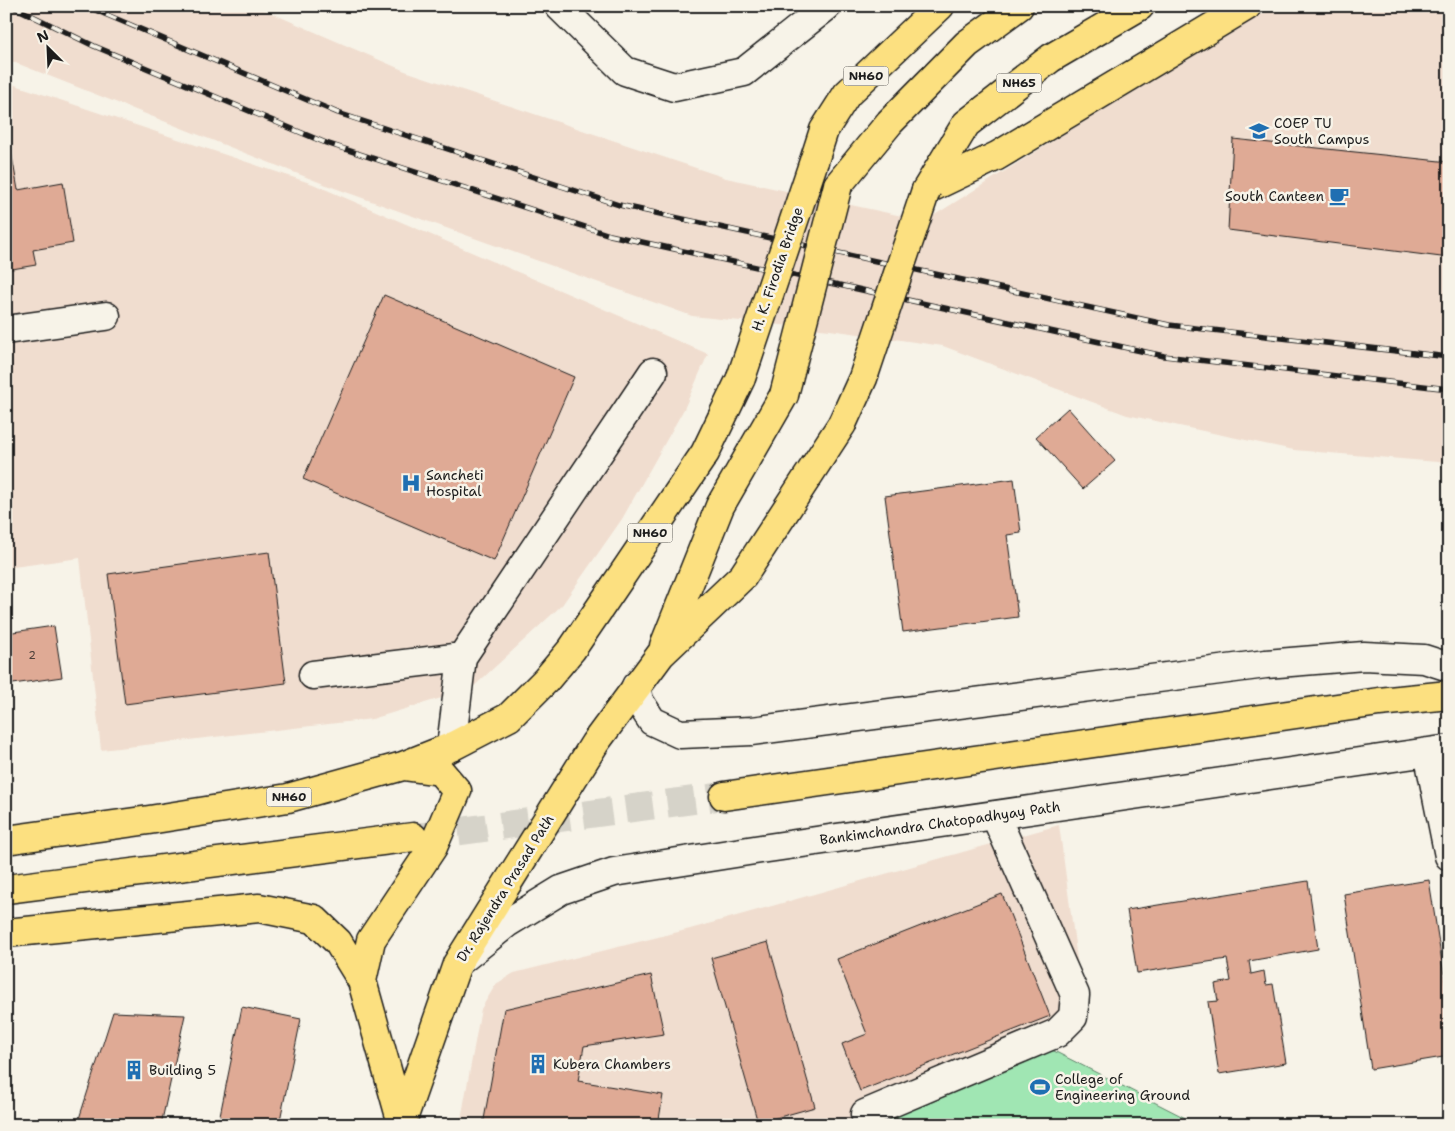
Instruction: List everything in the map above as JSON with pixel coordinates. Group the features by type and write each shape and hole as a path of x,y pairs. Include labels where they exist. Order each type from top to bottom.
{"main road":[{"name":"H. K. Firodia Bridge","path":"451,746 508,717 546,680 572,648 705,453 741,378 824,130 848,94 940,6"},
{"path":"661,654 720,506 784,395 838,185 890,122 967,44 1019,6"},
{"name":"NH65","path":"926,190 966,124 1051,58 1140,6"},
{"path":"661,654 743,576 842,424 863,378 926,190 997,156 1247,6"},
{"name":"Dr. Rajendra Prasad Path","path":"401,1122 457,964 594,743 661,654"},
{"path":"724,796 1379,702 1449,695"},
{"name":"NH60","path":"6,840 288,798 403,766 451,746"},
{"path":"362,981 371,940 433,846 457,791 440,771 403,766"},
{"path":"6,889 413,837"},
{"path":"6,933 259,908 314,919 338,942 362,981 401,1122"}],"street":[{"path":"559,6 625,72 674,87 744,72 827,6"},
{"path":"6,330 106,316"},
{"path":"451,746 462,657 653,372"},
{"path":"636,686 639,701 652,721 680,734 752,731 1266,664 1364,656 1424,659 1449,667"},
{"path":"313,675 462,657"},
{"path":"1438,750 1448,848"},
{"name":"Bankimchandra Chatopadhyay Path","path":"457,964 507,923 561,890 614,872 1438,750"},
{"path":"865,1114 1057,1033 1074,1016 1075,995 995,815"}],"shaded area":[{"path":"6,6 255,6 405,71 726,178 925,221 1212,41 1278,6 1449,6 1449,463 1294,450 1127,415 943,346 830,330 692,316 329,186 6,59"},
{"name":"Sancheti Hospital","path":"6,82 313,184 708,354 684,409 622,519 562,605 471,689 372,719 101,750 80,558 6,568"},
{"path":"1059,825 1084,1011 1051,1048 853,1125 460,1125 481,1009 496,984 514,973 690,929"}],"green space":[{"name":"College of Engineering Ground","path":"1052,1050 1199,1125 857,1125"}],"building":[{"name":"South Canteen","path":"1233,139 1449,162 1449,258 1228,230"},
{"path":"6,151 11,151 18,190 63,182 73,243 33,250 36,265 6,270"},
{"path":"384,295 574,377 494,561 303,479"},
{"path":"1068,408 1115,461 1083,489 1036,437"},
{"path":"1014,479 1021,533 1007,535 1018,617 903,632 885,496"},
{"path":"269,552 286,683 125,704 108,574"},
{"path":"54,626 62,677 6,685 6,633"},
{"path":"1429,880 1449,1007 1449,1056 1371,1069 1344,894"},
{"path":"1308,881 1318,949 1249,961 1251,974 1264,971 1266,985 1273,984 1286,1063 1219,1074 1208,1002 1218,1001 1215,984 1231,981 1227,959 1137,973 1127,910"},
{"path":"1002,894 1050,1016 860,1091 842,1044 867,1034 837,959"},
{"path":"768,942 815,1107 758,1123 711,958"},
{"name":"Kubera Chambers","path":"651,975 664,1034 584,1046 578,1081 663,1095 658,1125 483,1125 504,1009"},
{"path":"242,1007 301,1019 279,1125 218,1125"},
{"name":"Building 5","path":"113,1012 185,1015 161,1125 77,1125"}],"tunnel":[{"path":"417,837 724,796"}],"railway":[{"path":"12,6 94,46 326,143 610,235 1164,356 1449,389"},
{"path":"86,6 338,113 619,205 1169,325 1449,357"}],"place":[{"name":"COEP TU South Campus","path":"1259,131"},
{"name":"South Canteen","path":"1339,196"},
{"name":"Sancheti Hospital","path":"411,483"},
{"name":"Kubera Chambers","path":"538,1064"},
{"name":"Building 5","path":"134,1070"},
{"name":"College of Engineering Ground","path":"1040,1087"}]}
